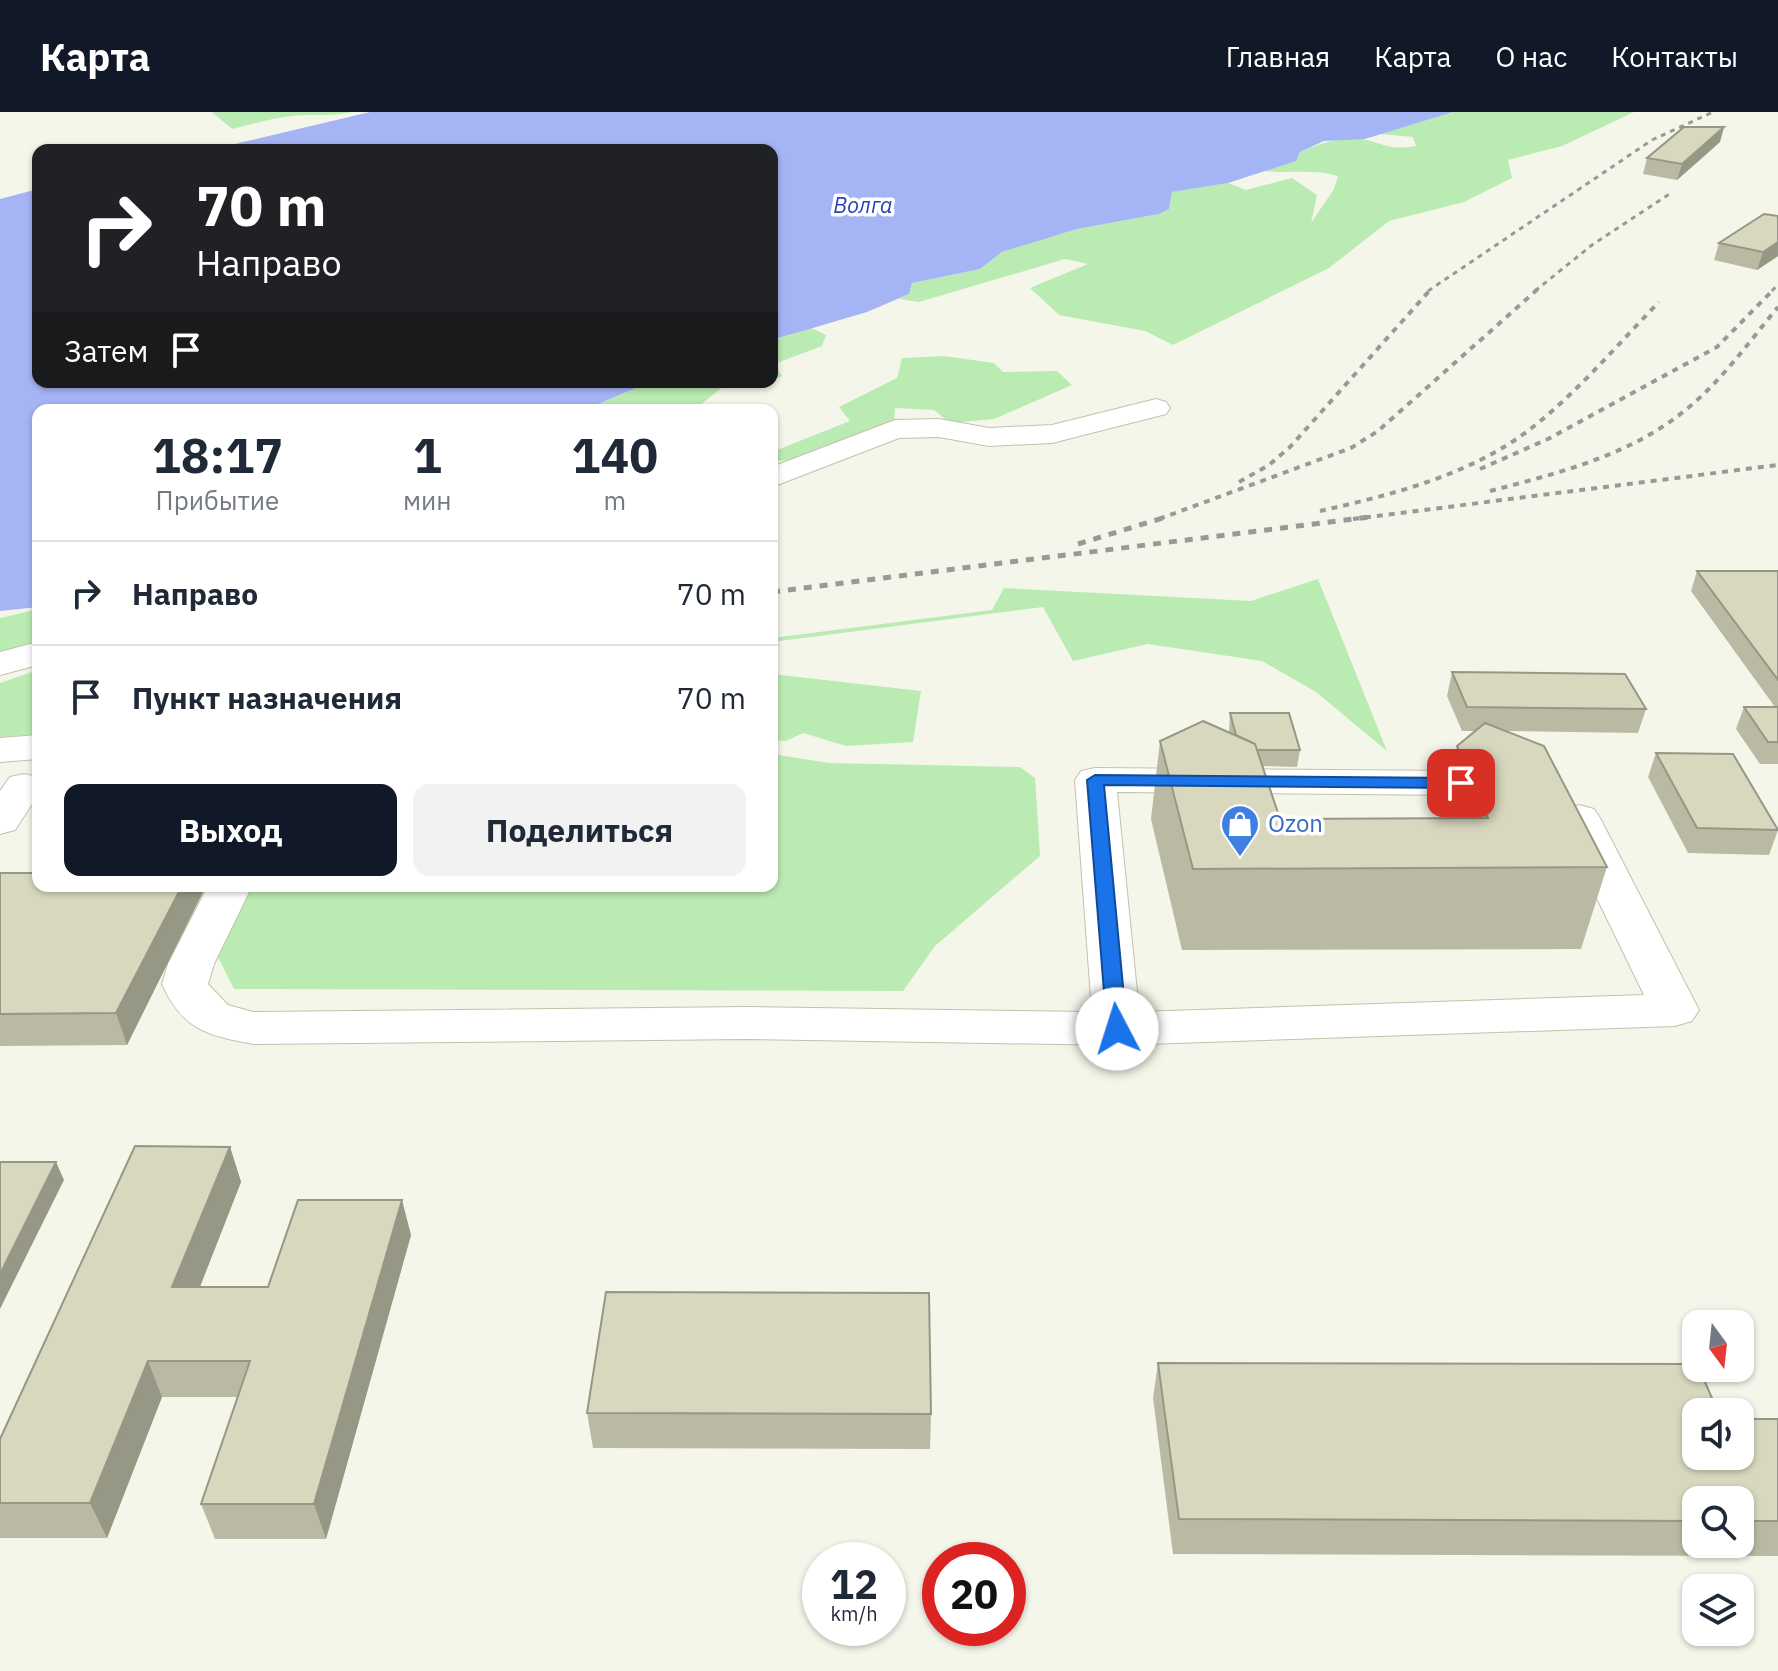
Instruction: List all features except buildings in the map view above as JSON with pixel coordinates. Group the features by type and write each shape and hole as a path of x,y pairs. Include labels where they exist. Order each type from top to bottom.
{"lane":[{"path":"778,476 895,429 939,428 989,437 1052,434 1156,408"},
{"path":"0,664 32,655"},
{"path":"0,750 32,747"},
{"path":"227,892 191,964 185,984 193,1005 217,1021 253,1028 748,1023 1117,1029 1675,1010 1580,818 1461,783 1095,780 1117,1029"},
{"path":"0,821 24,786"}],"green space":[{"path":"212,112 351,112 289,116 232,129"},
{"path":"1453,112 1634,112 1562,146 1508,160 1512,178 1464,202 1389,221 1329,268 1173,345 1145,331 1059,315 1030,288 1088,264 1065,259 919,302 899,299 909,294 912,283 980,269 1002,252 1077,229 1159,214 1169,209 1172,192 1228,183 1246,190 1292,178 1317,195 1311,223 1334,189 1338,176 1318,172 1258,170 1295,161 1300,152 1341,139 1367,140 1396,147 1416,146 1413,137 1380,134"},
{"path":"811,328 826,335 822,346 778,362 778,339"},
{"path":"944,356 994,363 1003,372 1057,371 1072,385 994,419 950,423 934,410 895,408 894,421 796,460 778,461 778,450 850,421 839,407 897,378 902,358"},
{"path":"636,388 722,388 702,404 598,404"},
{"path":"1318,579 1387,751 1316,692 1262,661 1148,644 1073,661 1043,607 778,641 778,637 992,610 1004,588 1251,601"},
{"path":"32,610 32,664 0,657 0,618"},
{"path":"32,672 32,734 0,737 0,683"},
{"path":"778,675 921,691 913,742 846,746 803,733 786,741 778,740"},
{"path":"778,755 829,763 1020,767 1035,778 1040,856 935,946 903,991 234,989 217,955 246,892 778,892"}],"water":[{"name":"Волга","path":"370,112 1453,112 1365,139 1324,141 1300,152 1296,161 1228,183 1172,192 1169,209 1159,214 1077,229 1002,252 980,269 912,283 909,294 867,312 778,338 778,144 234,144"},
{"path":"32,191 32,388 636,388 598,404 32,404 32,608 0,611 0,199"}],"railway":[{"path":"1428,291 1652,140 1713,112"},
{"path":"1535,291 1592,245 1671,193"},
{"path":"1772,291 1778,284"},
{"path":"1239,482 1269,465 1290,447 1431,289"},
{"path":"1159,519 1351,448 1378,431 1538,289"},
{"path":"1480,469 1548,439 1717,347 1774,289"},
{"path":"1320,511 1429,481 1506,446 1564,400 1659,302"},
{"path":"1490,491 1594,460 1666,424 1713,385 1778,307"},
{"path":"1353,519 1778,465"},
{"path":"1078,544 1166,517"},
{"path":"778,591 1369,517"}],"place":[{"name":"Ozon","path":"1240,858"}],"route":[{"path":"1117,1029 1095,780 1461,783"}]}
